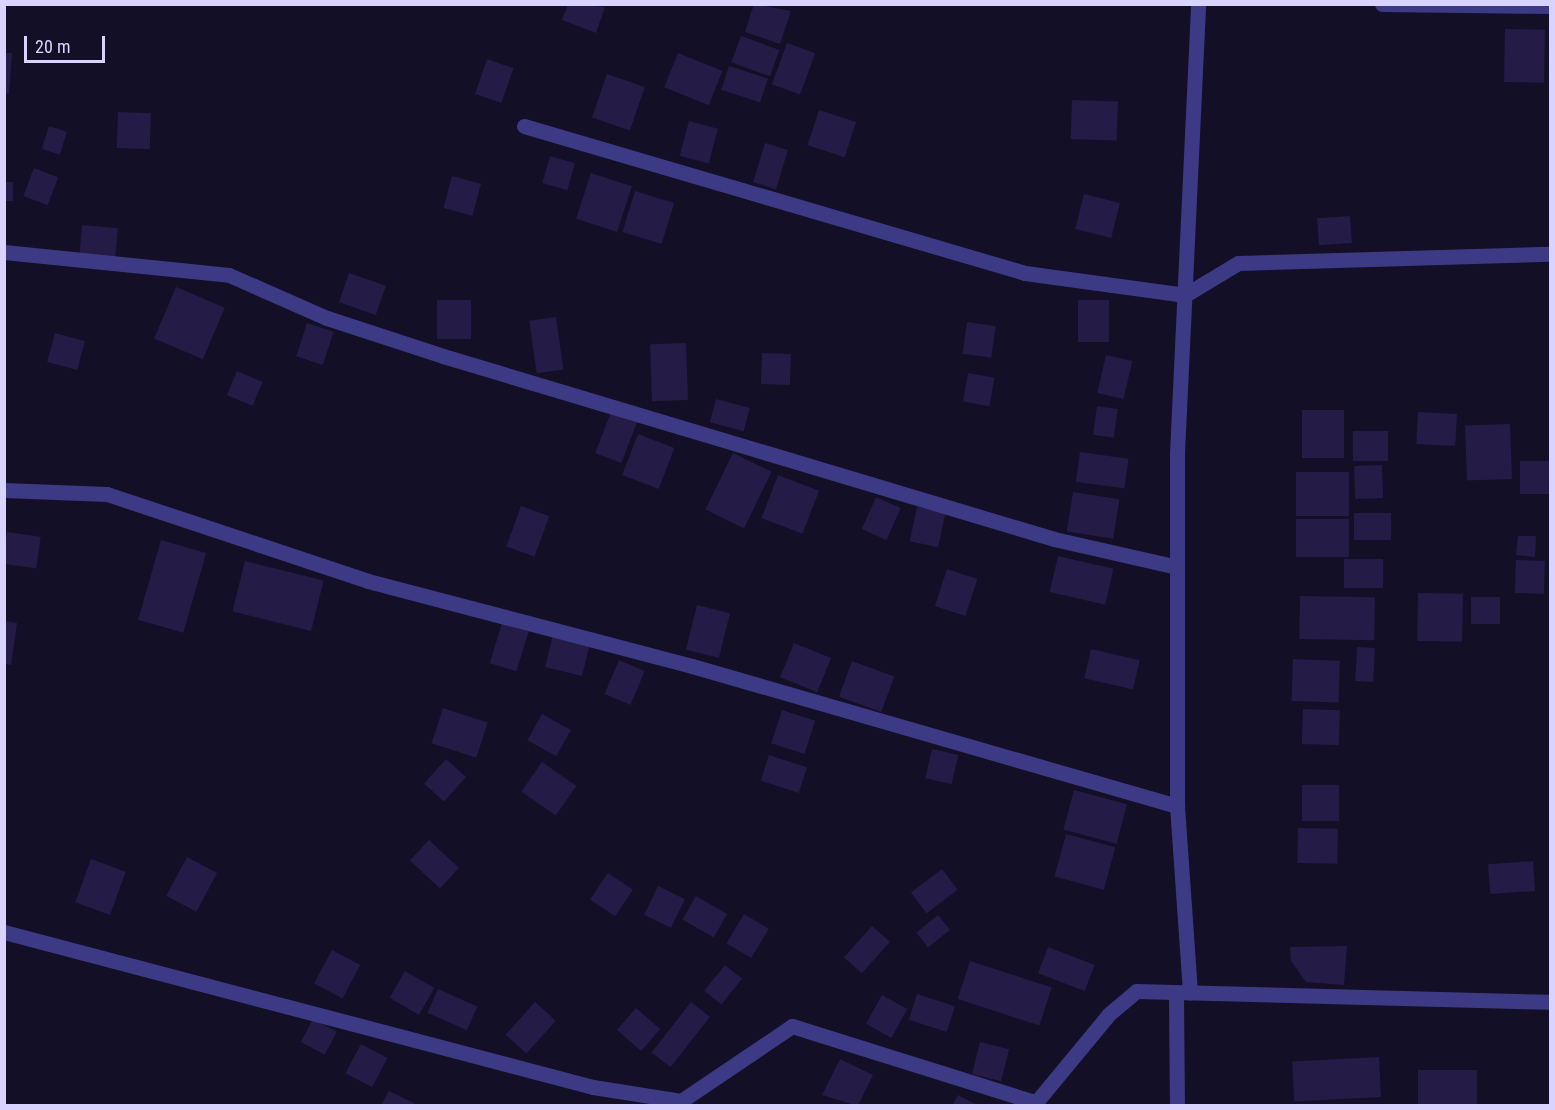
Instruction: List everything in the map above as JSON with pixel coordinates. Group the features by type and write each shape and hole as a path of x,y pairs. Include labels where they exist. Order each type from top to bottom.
{"street":[{"path":"1177,1106 1183,994 1177,806 1177,567 1185,295 1198,4"},
{"path":"1382,4 1551,6"},
{"path":"524,126 1025,273 1185,295 1238,263 1551,254"},
{"path":"4,252 229,275 327,318 442,356 1054,539 1177,567"},
{"path":"4,490 107,494 368,581 692,666 1177,806"},
{"path":"4,932 593,1088 681,1101 792,1026 1034,1104 1109,1014 1136,991 1551,1002"}],"building":[{"path":"568,4 605,7 596,33 562,20"},
{"path":"754,4 791,11 780,44 745,32"},
{"path":"1505,29 1545,30 1544,83 1504,82"},
{"path":"741,36 780,50 770,76 731,62"},
{"path":"787,43 815,53 800,95 772,84"},
{"path":"4,53 12,53 9,94 4,93"},
{"path":"678,53 723,71 709,105 664,87"},
{"path":"487,59 513,68 501,103 475,94"},
{"path":"729,66 768,79 760,102 721,90"},
{"path":"607,74 645,87 630,131 592,117"},
{"path":"1072,100 1118,102 1117,141 1071,139"},
{"path":"819,110 856,122 845,157 808,145"},
{"path":"118,112 151,113 150,149 117,148"},
{"path":"689,121 718,129 709,164 680,156"},
{"path":"49,126 67,132 60,155 42,149"},
{"path":"765,143 788,150 776,189 753,182"},
{"path":"550,156 575,163 567,190 542,183"},
{"path":"34,168 58,177 48,205 23,196"},
{"path":"591,173 632,186 617,232 576,219"},
{"path":"452,176 481,184 472,216 443,208"},
{"path":"4,182 13,182 13,201 4,201"},
{"path":"635,191 674,203 662,244 622,232"},
{"path":"1084,194 1120,203 1111,238 1075,229"},
{"path":"1350,216 1352,243 1319,245 1317,218"},
{"path":"82,225 118,228 115,257 79,254"},
{"path":"349,273 386,286 376,315 339,302"},
{"path":"176,287 225,308 203,359 154,339"},
{"path":"437,300 471,300 471,339 437,339"},
{"path":"1078,300 1109,300 1109,342 1078,342"},
{"path":"556,317 563,369 537,373 529,321"},
{"path":"967,322 996,326 991,358 963,354"},
{"path":"307,323 334,332 323,365 296,356"},
{"path":"55,333 85,341 77,370 47,362"},
{"path":"686,343 688,400 652,401 650,344"},
{"path":"762,353 791,354 790,385 761,384"},
{"path":"1106,355 1132,361 1124,399 1097,393"},
{"path":"237,371 263,382 253,406 227,395"},
{"path":"968,373 995,378 990,406 963,402"},
{"path":"716,399 750,408 744,431 710,422"},
{"path":"1097,406 1118,409 1114,438 1093,435"},
{"path":"1302,410 1344,410 1344,458 1302,458"},
{"path":"611,412 637,422 621,463 595,453"},
{"path":"1418,412 1457,414 1455,446 1416,444"},
{"path":"1510,424 1512,479 1467,481 1465,426"},
{"path":"1353,431 1388,431 1388,461 1353,461"},
{"path":"638,434 674,448 659,489 622,475"},
{"path":"1080,452 1129,459 1124,489 1076,482"},
{"path":"733,453 772,472 744,528 705,510"},
{"path":"1520,461 1550,461 1550,494 1520,494"},
{"path":"1382,465 1383,498 1355,499 1354,466"},
{"path":"1296,472 1349,472 1349,516 1296,516"},
{"path":"778,475 819,491 803,534 762,518"},
{"path":"1073,492 1119,499 1113,539 1067,532"},
{"path":"876,497 901,508 886,540 862,529"},
{"path":"521,506 549,516 534,557 506,546"},
{"path":"917,507 945,513 938,547 910,541"},
{"path":"1354,513 1391,513 1391,540 1354,540"},
{"path":"1296,519 1349,519 1349,557 1296,557"},
{"path":"7,532 41,537 36,568 4,564"},
{"path":"1518,536 1536,536 1535,557 1516,555"},
{"path":"161,540 206,553 183,633 138,620"},
{"path":"1058,556 1114,569 1105,605 1050,592"},
{"path":"1344,559 1383,559 1383,588 1344,588"},
{"path":"1516,560 1545,561 1544,594 1515,593"},
{"path":"245,561 324,581 311,631 232,611"},
{"path":"947,569 977,579 965,616 935,606"},
{"path":"1418,593 1463,594 1462,642 1417,641"},
{"path":"1300,596 1375,597 1374,640 1299,639"},
{"path":"1471,597 1500,597 1500,624 1471,624"},
{"path":"697,605 730,613 719,658 686,650"},
{"path":"5,621 17,623 11,665 5,664"},
{"path":"502,623 529,631 516,671 490,663"},
{"path":"554,631 591,640 582,676 545,667"},
{"path":"794,643 831,658 817,692 780,677"},
{"path":"1357,647 1375,648 1373,682 1355,681"},
{"path":"1091,649 1140,660 1133,689 1084,678"},
{"path":"1293,659 1340,661 1339,703 1292,701"},
{"path":"619,660 645,671 630,705 605,694"},
{"path":"852,661 894,676 881,712 839,697"},
{"path":"443,708 488,723 476,758 432,743"},
{"path":"1303,709 1340,710 1339,745 1302,744"},
{"path":"782,710 815,721 804,754 771,743"},
{"path":"542,714 571,730 556,756 527,740"},
{"path":"932,749 958,755 952,784 925,778"},
{"path":"769,755 807,767 799,793 761,781"},
{"path":"446,759 466,777 444,802 424,784"},
{"path":"542,762 576,786 556,816 521,791"},
{"path":"1302,785 1339,785 1339,821 1302,821"},
{"path":"1074,790 1127,804 1117,844 1063,830"},
{"path":"1298,828 1338,829 1337,864 1297,863"},
{"path":"1066,834 1115,847 1104,890 1055,877"},
{"path":"429,840 459,868 440,888 410,860"},
{"path":"187,857 217,873 196,912 166,896"},
{"path":"91,859 126,872 110,915 75,902"},
{"path":"1533,861 1535,891 1490,894 1488,864"},
{"path":"942,869 958,890 927,913 911,892"},
{"path":"608,873 633,890 615,916 590,900"},
{"path":"658,886 685,899 671,928 644,915"},
{"path":"696,896 727,914 714,937 682,919"},
{"path":"744,914 769,929 751,958 726,943"},
{"path":"938,915 950,930 928,947 916,933"},
{"path":"872,926 890,942 862,973 844,957"},
{"path":"1347,946 1344,985 1306,982 1291,961 1290,947"},
{"path":"1048,947 1095,965 1085,991 1038,973"},
{"path":"332,950 360,965 342,999 314,984"},
{"path":"970,961 1052,988 1039,1026 958,999"},
{"path":"725,965 742,979 721,1004 704,991"},
{"path":"405,971 434,988 419,1015 390,998"},
{"path":"438,989 477,1006 467,1030 427,1013"},
{"path":"917,994 955,1006 947,1032 909,1020"},
{"path":"882,995 907,1009 891,1038 866,1024"},
{"path":"535,1002 556,1021 526,1053 506,1035"},
{"path":"691,1002 710,1017 671,1067 652,1052"},
{"path":"636,1008 660,1029 641,1051 617,1030"},
{"path":"313,1019 337,1032 325,1055 301,1042"},
{"path":"980,1042 1009,1049 1001,1081 972,1074"},
{"path":"361,1044 387,1058 372,1087 346,1073"},
{"path":"1379,1057 1381,1097 1294,1101 1292,1062"},
{"path":"840,1059 873,1075 858,1106 822,1095"},
{"path":"1418,1070 1477,1070 1477,1106 1418,1106"},
{"path":"389,1091 414,1103 412,1106 381,1106"},
{"path":"958,1095 979,1106 952,1106"}]}
